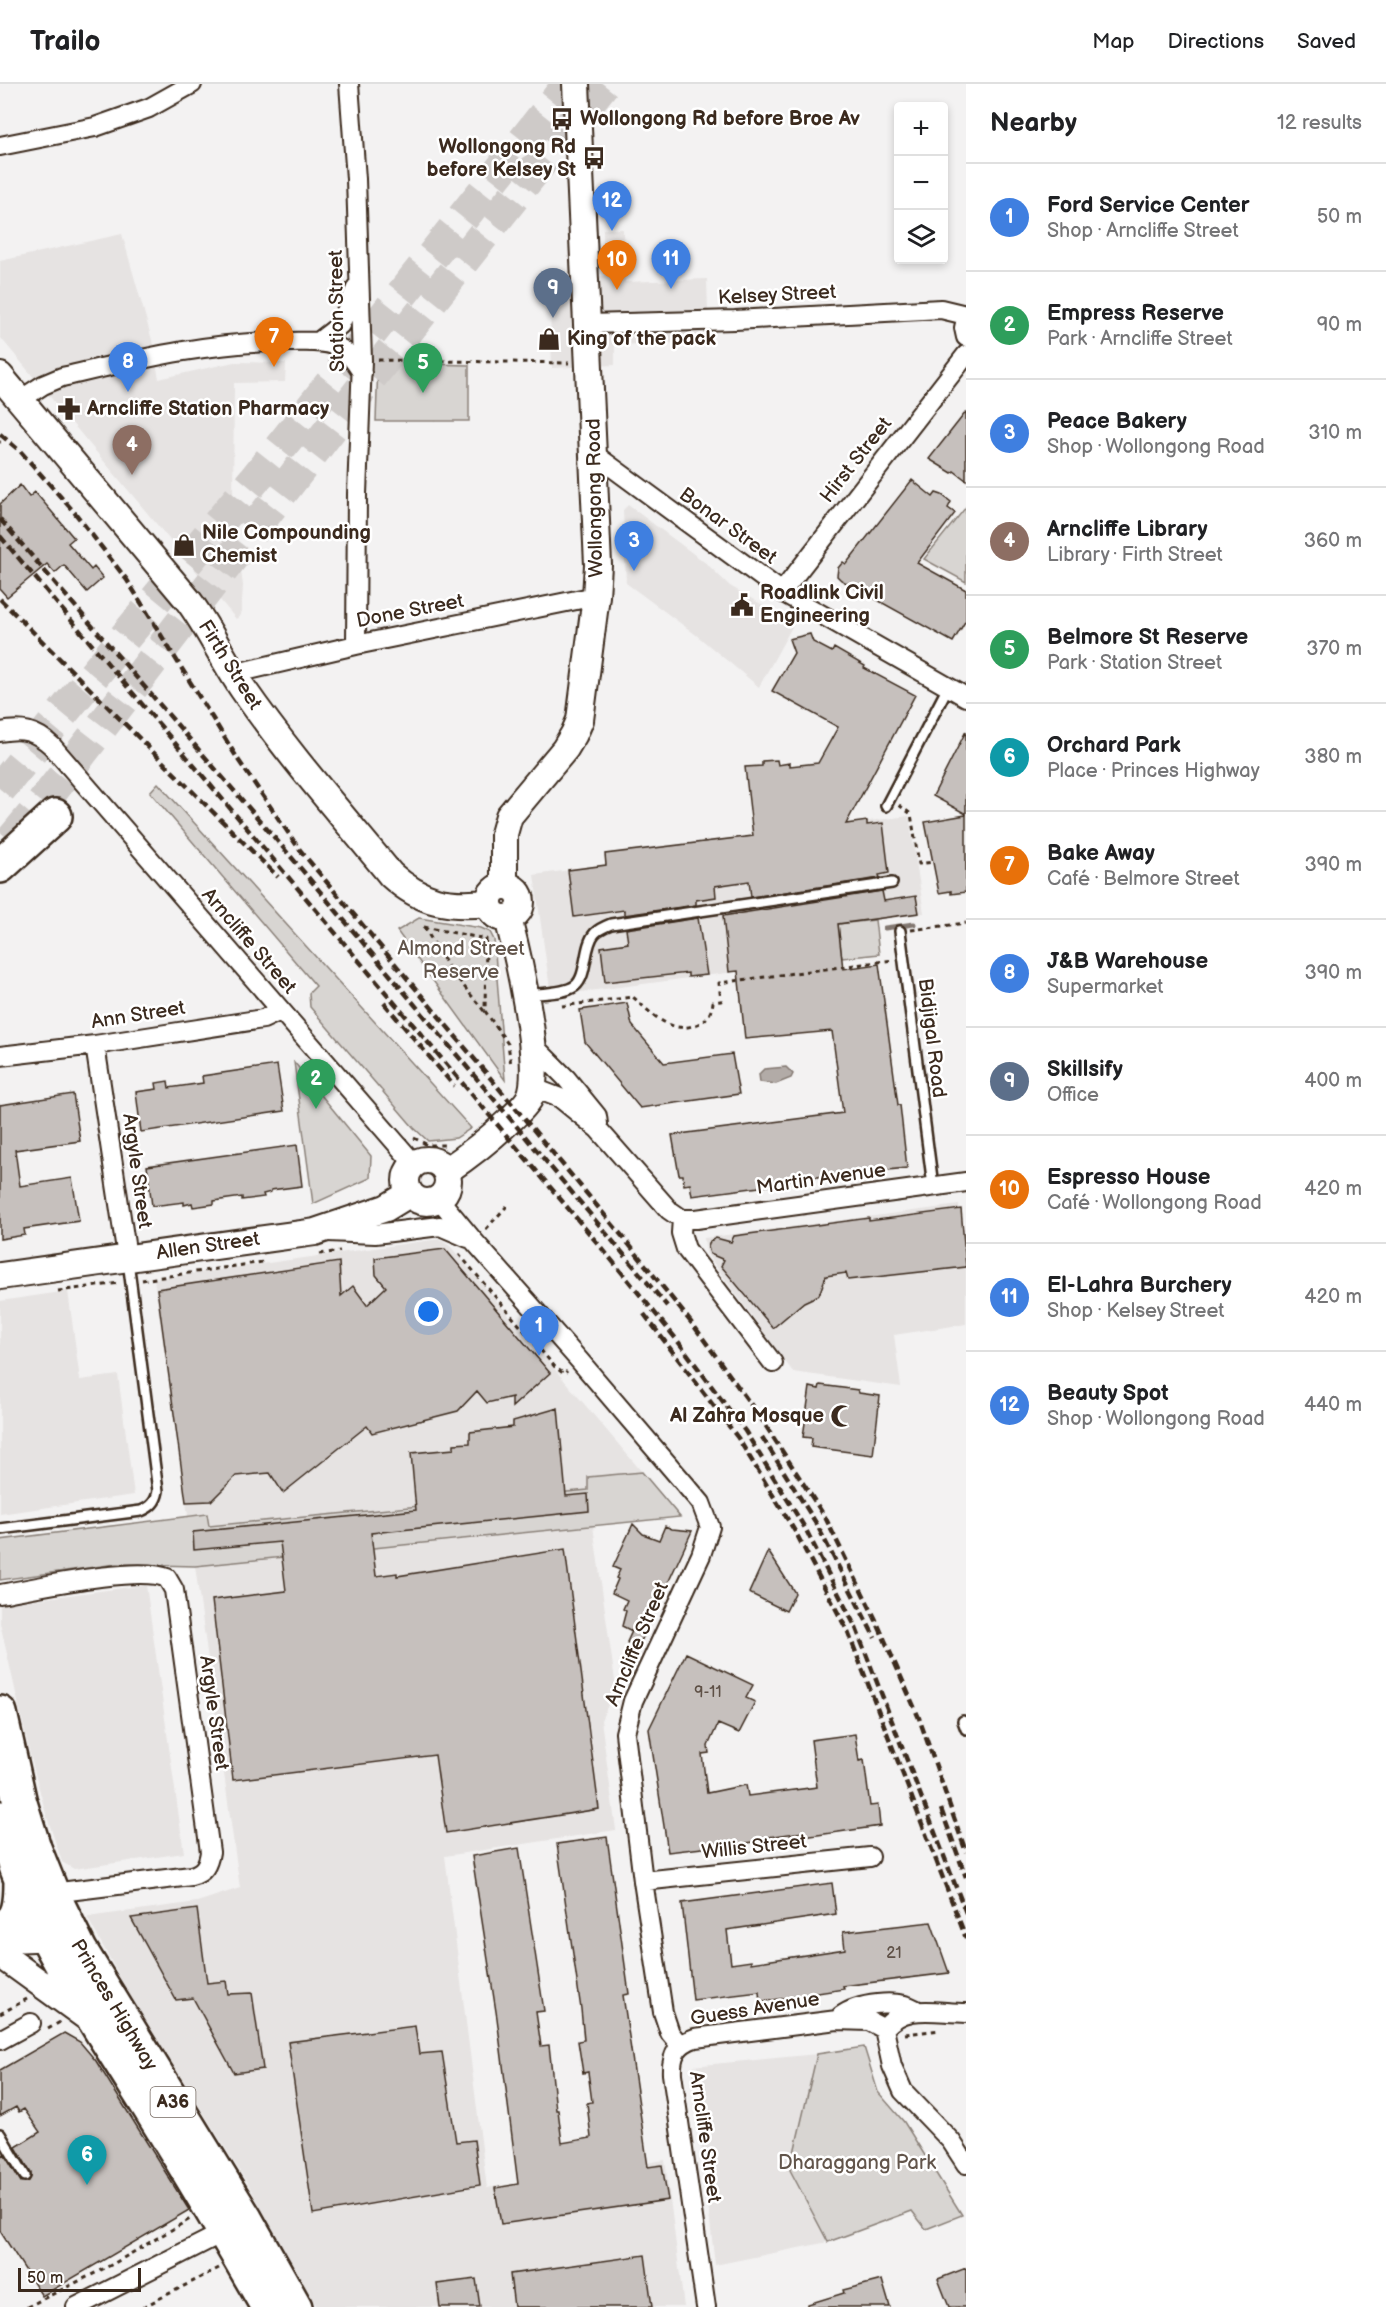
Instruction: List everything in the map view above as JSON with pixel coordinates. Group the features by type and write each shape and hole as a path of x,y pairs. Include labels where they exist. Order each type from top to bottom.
{"highway":[{"path":"0,866 55,816"},
{"name":"Princes Highway","path":"0,1713 26,1825 52,1893 80,1950 235,2225 268,2307"},
{"name":"Princes Highway","path":"0,1814 16,1882 96,2024 235,2225 295,2307"},
{"path":"0,1928 15,1919 21,1896 16,1882"}],"street":[{"path":"0,146 95,127 148,108 192,84"},
{"name":"Station Street","path":"349,84 360,280 362,366 357,494 356,645"},
{"name":"Wollongong Road","path":"534,1088 535,1071 526,1003 500,902 504,834 509,816 564,749 580,720 598,565 589,324 576,84"},
{"path":"318,342 340,325 360,280"},
{"name":"Kelsey Street","path":"589,324 735,320 941,309 966,317"},
{"path":"966,317 964,328 966,337"},
{"path":"20,400 43,385 62,377 213,345 252,341 330,344 345,352 362,366"},
{"name":"Hirst Street","path":"782,592 966,355"},
{"name":"Firth Street","path":"0,376 188,600 201,618 232,674 271,728 391,875 421,897 439,903 454,906 500,902"},
{"name":"Bonar Street","path":"594,454 782,592 966,696"},
{"name":"Done Street","path":"232,674 356,645 596,596"},
{"name":"Arncliffe Street","path":"0,732 25,729 40,735 52,746 409,1157"},
{"name":"Ann Street","path":"0,1056 95,1045 262,1019 280,1011"},
{"path":"532,1044 566,1078 597,1116 598,1129"},
{"name":"Argyle Street","path":"95,1045 127,1257"},
{"path":"446,1171 484,1145 525,1105 534,1088 560,1098 598,1129 669,1210 682,1219 681,1233 686,1249 773,1363"},
{"path":"409,1157 420,1162 432,1161 446,1171 448,1183 439,1199 426,1203 409,1194 406,1181 410,1169 409,1157"},
{"name":"Martin Avenue","path":"682,1219 696,1219 966,1182"},
{"name":"Allen Street","path":"0,1276 127,1257 316,1243 409,1194"},
{"name":"Arncliffe Street","path":"439,1199 479,1235 579,1360 701,1503 710,1527 701,1555 633,1701 625,1733 643,1881 663,2012 669,2033 680,2045 672,2061 672,2074 706,2307"},
{"path":"316,1243 440,1226 479,1235"},
{"name":"Argyle Street","path":"0,1594 116,1575 150,1574 167,1578 174,1590 210,1852 208,1863 202,1872 191,1876 52,1893"},
{"name":"Willis Street","path":"643,1881 870,1857"},
{"path":"0,1933 18,1939 45,1936 57,1938 80,1950"},
{"path":"0,1953 96,2024"},
{"name":"Guess Avenue","path":"837,2020 845,2013 857,2008 876,2005 909,2006 917,2010 966,2013"},
{"path":"917,2010 900,2015 884,2029 892,2066 903,2091 951,2141 966,2164"},
{"name":"Guess Avenue","path":"680,2045 695,2038 837,2020 869,2020 884,2029"},
{"path":"0,2040 31,2023"},
{"path":"76,2307 235,2225"}],"lane":[{"path":"888,802 948,687"},
{"path":"526,1003 576,986 581,977 589,942 596,931 611,924 892,883"},
{"name":"Bidjigal Road","path":"900,931 933,1186"},
{"name":"Argyle Street","path":"0,1529 141,1511 156,1500 158,1491 127,1257"},
{"path":"0,2134 25,2176"}],"path":[{"path":"362,366 571,363"},
{"path":"888,802 911,814 919,864 933,862"},
{"path":"900,931 966,923"},
{"path":"484,1011 486,939 424,927 449,968 508,1044 513,1073"},
{"path":"526,1003 633,997 667,1024 685,1027 702,1022 712,1009 713,1002 721,1001 719,983 904,958"},
{"path":"409,1157 416,1137 428,1145 450,1144"},
{"path":"479,1235 507,1206"},
{"path":"316,1243 340,1251"},
{"path":"453,1248 555,1367 564,1374 579,1360"},
{"path":"48,1292 271,1261"},
{"path":"0,2014 30,1995"},
{"path":"901,2039 906,2033 942,2030"},
{"path":"27,2307 113,2264 196,2215"},
{"path":"143,2307 224,2265"}],"shaded area":[{"path":"603,229 623,229 625,282 707,279 709,342 615,345 615,365 552,368 549,278 604,276"},
{"path":"122,234 152,340 159,379 234,362 286,363 285,382 234,383 233,508 243,586 241,615 236,619 0,337 0,261"},
{"path":"628,505 707,564 730,586 794,623 759,687 695,634 626,583 623,510"},
{"path":"909,816 924,913 838,924 842,958 551,996 534,875 606,865 605,854"},
{"path":"786,1067 793,1074 791,1078 776,1084 760,1082 759,1074 764,1069"},
{"path":"959,1205 966,1251 966,1324 894,1335 901,1387 793,1372 706,1253 704,1238"},
{"path":"439,1239 450,1246 642,1472 588,1477 588,1490 208,1526 207,1514 188,1516 154,1279"},
{"path":"68,1291 80,1380 118,1375 134,1495 0,1514 0,1301"},
{"path":"593,1526 616,1688 601,1720 616,1830 445,1856 487,2188 665,2160 684,2307 317,2307 249,2186 128,1992 87,1917 197,1902 240,1888 195,1566"},
{"path":"146,1585 184,1853 74,1869 62,1862 46,1814 0,1623 0,1604"},
{"path":"817,2054 790,2170 828,2242 715,2265 692,2066"}],"green space":[{"path":"378,363 469,365 469,421 376,421"},
{"path":"966,507 966,582 924,559"},
{"path":"158,783 471,1128 456,1138 428,1141 414,1128 310,1007 309,993 316,986 150,792"},
{"name":"Almond Street Reserve","path":"419,918 481,928 490,932 494,940 505,1080 397,931"},
{"path":"875,920 879,954 842,958 838,924"},
{"path":"294,1062 371,1156 370,1178 313,1204"},
{"path":"642,1472 680,1517 195,1566 116,1564 0,1580 0,1540 207,1514 209,1526 588,1490 588,1477"},
{"name":"Dharaggang Park","path":"864,2047 878,2092 904,2122 962,2215 926,2229 912,2211 828,2242 790,2170 817,2054"}],"building":[{"path":"966,412 966,480 954,471 952,473 929,459"},
{"path":"912,480 933,497 936,493 942,495 951,502 948,508 955,513 917,563 966,590 966,620 953,642 837,576 838,568 843,562 846,564"},
{"path":"20,485 29,497 35,492 74,538 68,543 91,570 94,567 103,578 87,592 64,565 55,573 47,564 7,597 0,589 0,504"},
{"path":"810,634 813,642 832,652 834,648 865,666 864,668 915,695 846,824 867,821 867,825 883,823 889,873 879,875 880,878 751,897 749,881 715,886 716,897 696,900 696,905 624,915 624,910 574,917 568,870 606,865 605,854 753,836 745,767 762,766 762,761 777,760 778,765 790,763 790,766 818,763 838,727 772,691 794,653 789,639"},
{"path":"966,731 966,814 933,796"},
{"path":"966,815 966,892 939,893 925,822"},
{"path":"882,891 884,901 916,896 919,913 838,924 843,969 879,964 907,1168 788,1180 789,1183 692,1196 690,1184 684,1185 683,1175 679,1175 672,1135 843,1113 832,1031 745,1039 738,971 729,972 723,916"},
{"path":"698,918 707,975 688,977 688,973 605,982 601,947 628,943 626,929"},
{"path":"627,1003 632,1025 664,1063 732,1054 739,1094 640,1108 585,1042 580,1010"},
{"path":"277,1065 284,1111 141,1132 136,1092 157,1089 156,1083 168,1081 169,1088 203,1083 202,1076"},
{"path":"73,1094 80,1141 15,1150 20,1186 72,1178 79,1221 24,1229 25,1235 0,1239 0,1105"},
{"path":"297,1145 302,1186 271,1190 263,1194 264,1197 242,1200 242,1197 193,1207 192,1203 184,1205 184,1202 152,1206 147,1166"},
{"path":"961,1209 966,1267 848,1280 846,1273 826,1276 819,1295 804,1302 773,1328 721,1266 724,1260 710,1254 708,1247 710,1241 716,1238 731,1242 734,1236 869,1218 869,1221"},
{"path":"445,1249 550,1373 512,1407 512,1397 487,1403 477,1391 458,1411 372,1433 367,1426 283,1493 270,1473 236,1476 211,1501 186,1502 157,1289 339,1262 341,1296 353,1286 367,1305 386,1287 376,1275 375,1258"},
{"name":"Al Zahra Mosque","path":"820,1385 858,1390 859,1393 880,1396 873,1455 811,1447 812,1438 803,1437 810,1387 819,1389"},
{"path":"558,1408 566,1496 588,1494 589,1511 371,1533 376,1576 397,1573 397,1576 565,1549 599,1809 446,1833 435,1755 233,1780 212,1600 286,1591 280,1542 194,1550 193,1532 416,1510 411,1453 454,1449 454,1444 470,1443 470,1432 513,1427 513,1421"},
{"path":"633,1524 643,1534 659,1540 665,1526 692,1531 637,1650 627,1642 632,1631 622,1626 626,1611 623,1609 627,1600 612,1593 620,1570 613,1567"},
{"path":"768,1551 795,1593 786,1611 749,1593"},
{"path":"686,1653 753,1685 746,1698 755,1702 739,1733 718,1724 708,1746 709,1753 702,1754 707,1793 746,1785 748,1796 817,1787 811,1740 855,1734 859,1761 864,1760 870,1806 878,1805 880,1826 804,1837 803,1832 754,1839 754,1842 668,1852 649,1729"},
{"path":"607,1837 629,1994 623,1995 648,2167 662,2165 668,2200 501,2224 495,2188 518,2184 497,2018 472,1856 519,1848 544,2011 536,2012 541,2046 549,2045 562,2143 591,2138 587,2103 592,2102 588,2072 583,2073 578,2041 584,2040 581,2009 557,1844"},
{"path":"832,1883 836,1914 727,1930 731,1964 845,1949 843,1932 931,1922 949,1973 843,1986 844,1989 760,2002 759,1992 693,2000 682,1903"},
{"path":"197,1909 207,1983 226,1981 228,1994 252,1993 263,2069 234,2073 193,1998 176,2000 131,1918"},
{"path":"415,2026 419,2054 442,2052 456,2142 474,2140 480,2185 313,2214 288,2042"},
{"path":"64,2033 80,2042 96,2061 189,2210 42,2296 0,2231 0,2157 4,2154 21,2182 29,2181 31,2173 16,2147 40,2132 24,2109 19,2112 16,2107 0,2116 0,2070"},
{"path":"645,2255 652,2307 514,2307 510,2274"},
{"path":"966,2268 966,2307 949,2307 938,2279"},
{"path":"476,2279 480,2307 440,2307 437,2284"},
{"path":"882,2280 890,2307 808,2307 808,2304 844,2293 843,2290"}],"waterway":[{"path":"885,928 914,924"}],"tunnel":[{"path":"0,789 255,479 569,84"},
{"path":"11,841 42,804 366,383 603,84"}],"railway":[{"path":"0,434 21,452 75,513 127,580 239,761 300,850 623,1237 694,1326 762,1420 825,1517 875,1618 919,1718 966,1852"},
{"path":"0,519 292,858 667,1306"},
{"path":"0,536 605,1252 677,1340 745,1431 805,1528 856,1628 966,1913"},
{"path":"0,599 278,877"},
{"path":"384,1003 454,1086"},
{"path":"644,1314 738,1438 796,1533 848,1632 966,1938"},
{"path":"762,1437 816,1523 875,1638"},
{"path":"941,1809 966,1877"}],"place":[{"name":"Wollongong Rd before Broe Av","path":"562,119"},
{"name":"Wollongong Rd before Kelsey St","path":"594,158"},
{"name":"Beauty Spot","path":"612,231"},
{"name":"El-Lahra Burchery","path":"671,289"},
{"name":"Espresso House","path":"617,290"},
{"name":"Skillsify","path":"553,318"},
{"name":"King of the pack","path":"549,339"},
{"name":"Bake Away","path":"274,367"},
{"name":"J&B Warehouse","path":"128,392"},
{"name":"Belmore St Reserve","path":"423,393"},
{"name":"Arncliffe Station Pharmacy","path":"69,409"},
{"name":"Arncliffe Library","path":"132,475"},
{"name":"Nile Compounding Chemist","path":"184,545"},
{"name":"Peace Bakery","path":"634,571"},
{"name":"Roadlink Civil Engineering","path":"742,605"},
{"name":"Empress Reserve","path":"316,1109"},
{"name":"Ford Service Center","path":"539,1356"},
{"name":"Al Zahra Mosque","path":"842,1416"},
{"name":"Orchard Park","path":"87,2185"}]}
